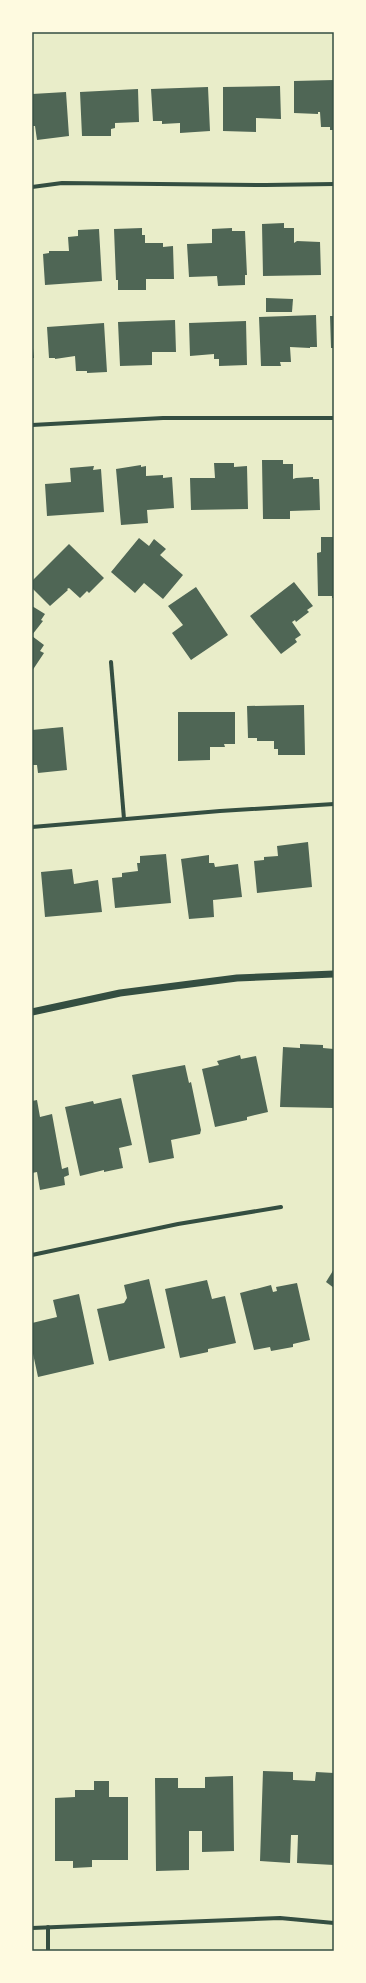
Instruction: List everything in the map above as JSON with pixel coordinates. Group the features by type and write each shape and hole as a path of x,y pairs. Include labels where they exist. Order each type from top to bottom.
{"street":[{"path":"32,187 62,183 266,185 334,184"},
{"path":"32,425 163,418 334,418"},
{"path":"111,662 124,819"},
{"path":"32,827 334,804"},
{"path":"32,1012 120,992 238,978 334,974"},
{"path":"32,1255 178,1224 281,1207"},
{"path":"32,1928 280,1918 334,1923"},
{"path":"48,1927 48,1951"}],"building":[{"path":"334,80 334,130 330,130 330,127 321,127 320,112 318,112 318,114 294,113 294,81"},
{"path":"280,86 281,119 256,118 256,132 223,131 223,87"},
{"path":"208,87 210,131 180,133 180,123 162,124 162,121 153,121 151,89"},
{"path":"138,89 139,122 115,123 115,128 111,129 111,136 82,136 80,92"},
{"path":"66,92 69,136 37,140 35,126 32,126 32,94"},
{"path":"284,223 284,228 294,228 294,243 297,241 320,242 321,275 263,276 262,224"},
{"path":"142,228 142,235 145,235 145,243 163,243 163,247 173,246 174,279 146,279 146,290 118,290 118,280 116,280 114,229"},
{"path":"232,228 232,231 245,231 247,275 245,275 245,285 218,286 217,276 189,277 187,244 212,243 212,229"},
{"path":"99,229 102,281 45,285 43,254 49,253 49,251 69,251 68,237 78,236 78,230"},
{"path":"266,298 293,299 292,312 266,312"},
{"path":"316,315 317,347 290,347 291,362 280,362 281,366 261,366 259,317"},
{"path":"330,316 334,316 334,348 331,348"},
{"path":"175,320 176,352 152,352 152,365 120,366 118,322"},
{"path":"246,321 247,365 219,366 219,359 214,359 214,354 190,356 189,323"},
{"path":"104,323 107,372 87,373 87,371 76,371 75,356 55,359 49,358 47,327"},
{"path":"32,339 34,358 32,358"},
{"path":"262,460 283,460 283,464 293,464 293,479 313,477 313,479 319,479 320,510 290,511 290,519 263,519"},
{"path":"214,463 234,463 234,467 247,466 248,509 191,510 190,478 215,478"},
{"path":"141,465 141,467 146,466 146,476 163,475 163,478 172,477 174,508 147,510 148,523 121,525 116,469"},
{"path":"94,466 93,470 101,469 104,512 47,516 45,484 71,482 70,468"},
{"path":"321,537 334,537 334,598 332,598 332,596 318,596 317,553 321,552"},
{"path":"139,538 149,546 154,539 166,549 160,555 183,575 163,599 144,583 135,593 111,572"},
{"path":"69,544 104,578 89,593 87,591 80,598 69,588 67,589 68,590 50,606 32,588 32,581"},
{"path":"294,582 313,606 307,610 309,612 296,622 295,620 292,622 301,635 295,639 297,642 281,654 250,616"},
{"path":"196,587 228,635 191,660 172,633 183,625 168,606"},
{"path":"32,606 45,614 41,620 43,621 32,635"},
{"path":"32,636 44,645 40,651 44,653 32,671"},
{"path":"304,705 305,755 278,755 278,749 274,749 274,741 257,741 257,738 248,738 247,706"},
{"path":"178,712 235,712 235,744 224,744 225,747 210,747 210,760 178,761"},
{"path":"63,727 67,770 38,773 37,765 32,765 32,730"},
{"path":"308,842 312,887 257,893 254,861 264,860 264,857 278,856 277,846"},
{"path":"166,854 171,903 115,908 112,878 122,877 122,873 138,871 137,863 140,863 140,856"},
{"path":"209,855 209,863 214,863 215,867 238,864 242,897 213,900 214,917 189,919 181,859"},
{"path":"72,869 74,884 98,880 102,912 45,917 41,872"},
{"path":"300,1044 323,1045 323,1048 334,1049 334,1108 280,1107 283,1047 300,1048"},
{"path":"240,1055 241,1059 256,1056 268,1112 247,1117 247,1120 215,1127 202,1069 219,1065 217,1061"},
{"path":"185,1065 189,1083 191,1082 201,1130 200,1134 171,1140 174,1158 149,1163 132,1075"},
{"path":"121,1098 132,1145 119,1148 123,1168 104,1172 104,1170 80,1176 65,1107 93,1101 94,1104"},
{"path":"37,1100 40,1117 52,1114 62,1169 68,1167 69,1175 64,1177 65,1185 40,1190 37,1172 32,1173 32,1101"},
{"path":"334,1269 334,1288 326,1282"},
{"path":"149,1279 165,1348 109,1361 97,1309 124,1303 127,1298 124,1285"},
{"path":"207,1280 212,1299 225,1296 236,1343 208,1349 208,1352 180,1358 165,1289"},
{"path":"297,1283 310,1340 293,1344 293,1347 271,1351 270,1347 254,1350 240,1293 271,1285 273,1292 277,1291 276,1287"},
{"path":"79,1294 94,1364 38,1377 32,1349 32,1323 57,1317 53,1300"},
{"path":"263,1771 293,1772 293,1780 315,1781 316,1772 334,1773 334,1865 297,1863 298,1835 291,1835 290,1863 260,1861"},
{"path":"233,1776 234,1851 202,1852 202,1831 189,1831 189,1870 156,1871 155,1778 178,1778 178,1788 205,1788 205,1777"},
{"path":"94,1781 109,1781 109,1797 128,1797 128,1860 92,1860 92,1867 73,1868 73,1861 55,1861 55,1798 75,1797 75,1790 94,1790"}]}
